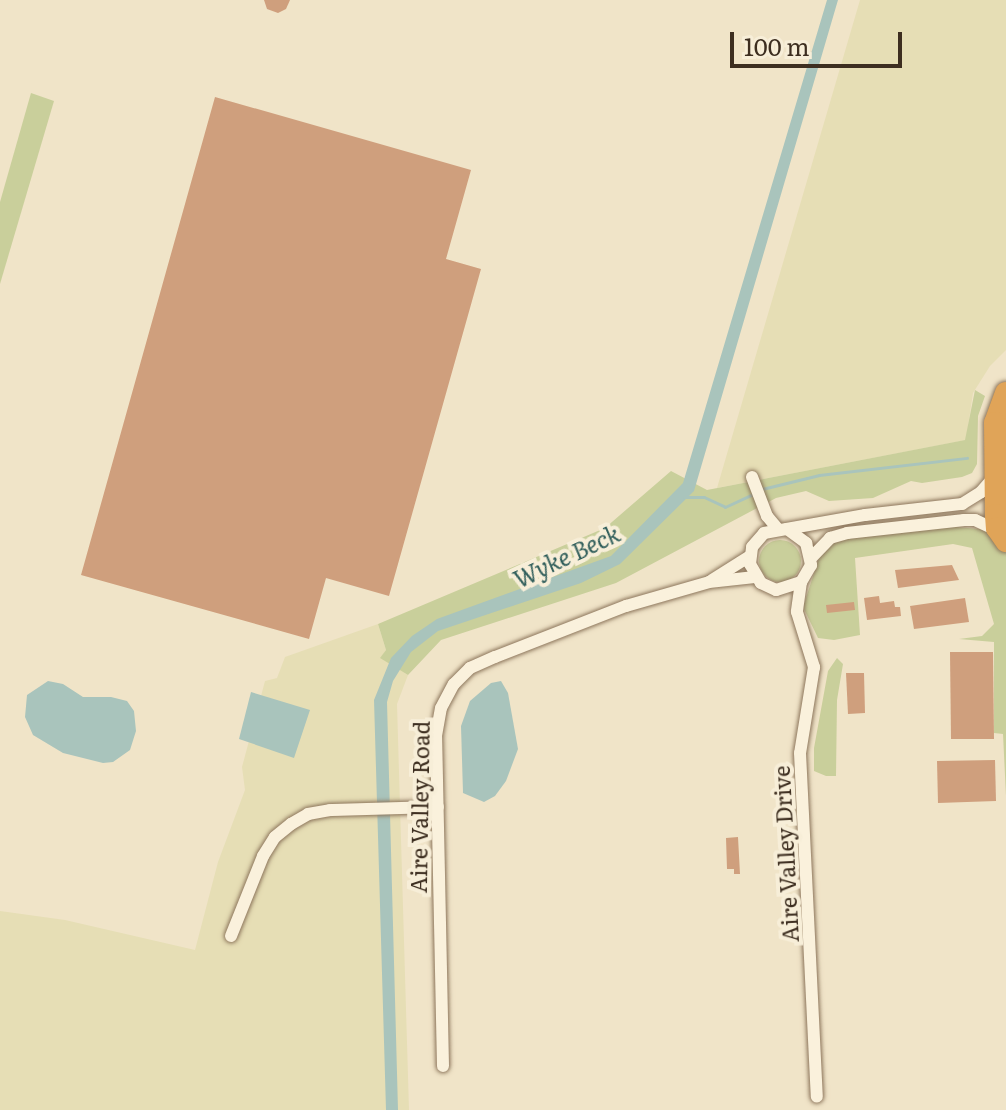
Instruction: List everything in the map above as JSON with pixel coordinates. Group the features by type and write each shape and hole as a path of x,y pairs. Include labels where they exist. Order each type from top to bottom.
{"highway":[{"path":"1003,536 995,475 995,423 1006,393"}],"street":[{"path":"757,539 782,529 962,504 981,492 995,475"},
{"path":"752,477 760,500 782,529 806,543 811,558 809,571 801,582 776,590 755,577 750,556 757,539 760,500"},
{"path":"811,558 830,538 847,533 975,520 1003,536"},
{"name":"Aire Valley Road","path":"709,582 750,556"},
{"name":"Aire Valley Road","path":"443,1066 436,736 441,708 454,684 470,668 626,606 709,582 755,577"},
{"name":"Aire Valley Drive","path":"801,582 797,612 814,667 800,753 817,1097"},
{"name":"Aire Valley Drive","path":"776,590 797,612"},
{"path":"231,936 263,856 275,837 308,814 351,808 438,807"}],"shaded area":[{"path":"860,0 1006,0 1006,350 990,366 973,393 966,440 717,488"},
{"path":"378,624 386,650 381,658 408,675 397,704 409,1110 0,1110 0,911 65,920 195,950 218,862 245,790 242,767 265,681 277,678 285,657"}],"green space":[{"path":"31,93 54,101 0,284 0,202"},
{"path":"975,390 985,396 978,416 977,464 972,473 922,483 911,481 873,498 829,501 806,491 776,498 616,583 441,640 408,675 380,658 386,650 378,624 605,528 671,471 707,490 965,440"},
{"path":"981,525 1006,553 1006,796 1003,734 994,733 994,642 959,639 982,636 994,624 972,548 953,544 855,558 860,635 834,640 818,638 803,607 819,558 828,545 842,539 946,526 979,529"},
{"path":"780,540 795,546 801,561 795,576 780,582 765,576 759,561 765,546"},
{"path":"837,658 843,664 837,700 836,776 826,776 814,771 814,748 828,671"}],"water":[{"path":"827,0 838,0 694,491 620,564 581,583 438,631 411,652 393,681 387,702 398,1110 386,1110 374,700 391,658 412,636 437,619 611,556 683,483"},
{"path":"48,681 63,684 83,697 111,697 127,701 134,711 136,731 130,750 113,762 103,763 63,753 33,735 25,717 27,695"},
{"path":"501,681 508,693 518,749 506,781 495,796 484,802 463,793 461,726 470,701 491,683"},
{"path":"251,692 310,710 294,758 239,739"}],"building":[{"path":"264,0 290,0 286,9 278,13 267,9"},
{"path":"215,97 471,170 446,259 481,269 389,596 326,578 309,639 81,575"},
{"path":"952,565 959,580 898,588 895,570"},
{"path":"879,596 880,603 894,601 895,607 900,607 901,616 867,620 864,598"},
{"path":"965,598 969,622 914,629 910,606"},
{"path":"854,602 855,610 827,613 826,605"},
{"path":"950,652 993,652 994,739 951,739"},
{"path":"846,673 864,673 865,713 848,714"},
{"path":"995,760 996,801 938,803 937,761"},
{"path":"738,837 740,874 734,874 734,869 727,869 726,838"}],"waterway":[{"path":"762,489 819,475 967,458"},
{"path":"684,497 704,497 725,507 755,493"}],"water label":[{"name":"Wyke Beck","path":"566,555"}]}
